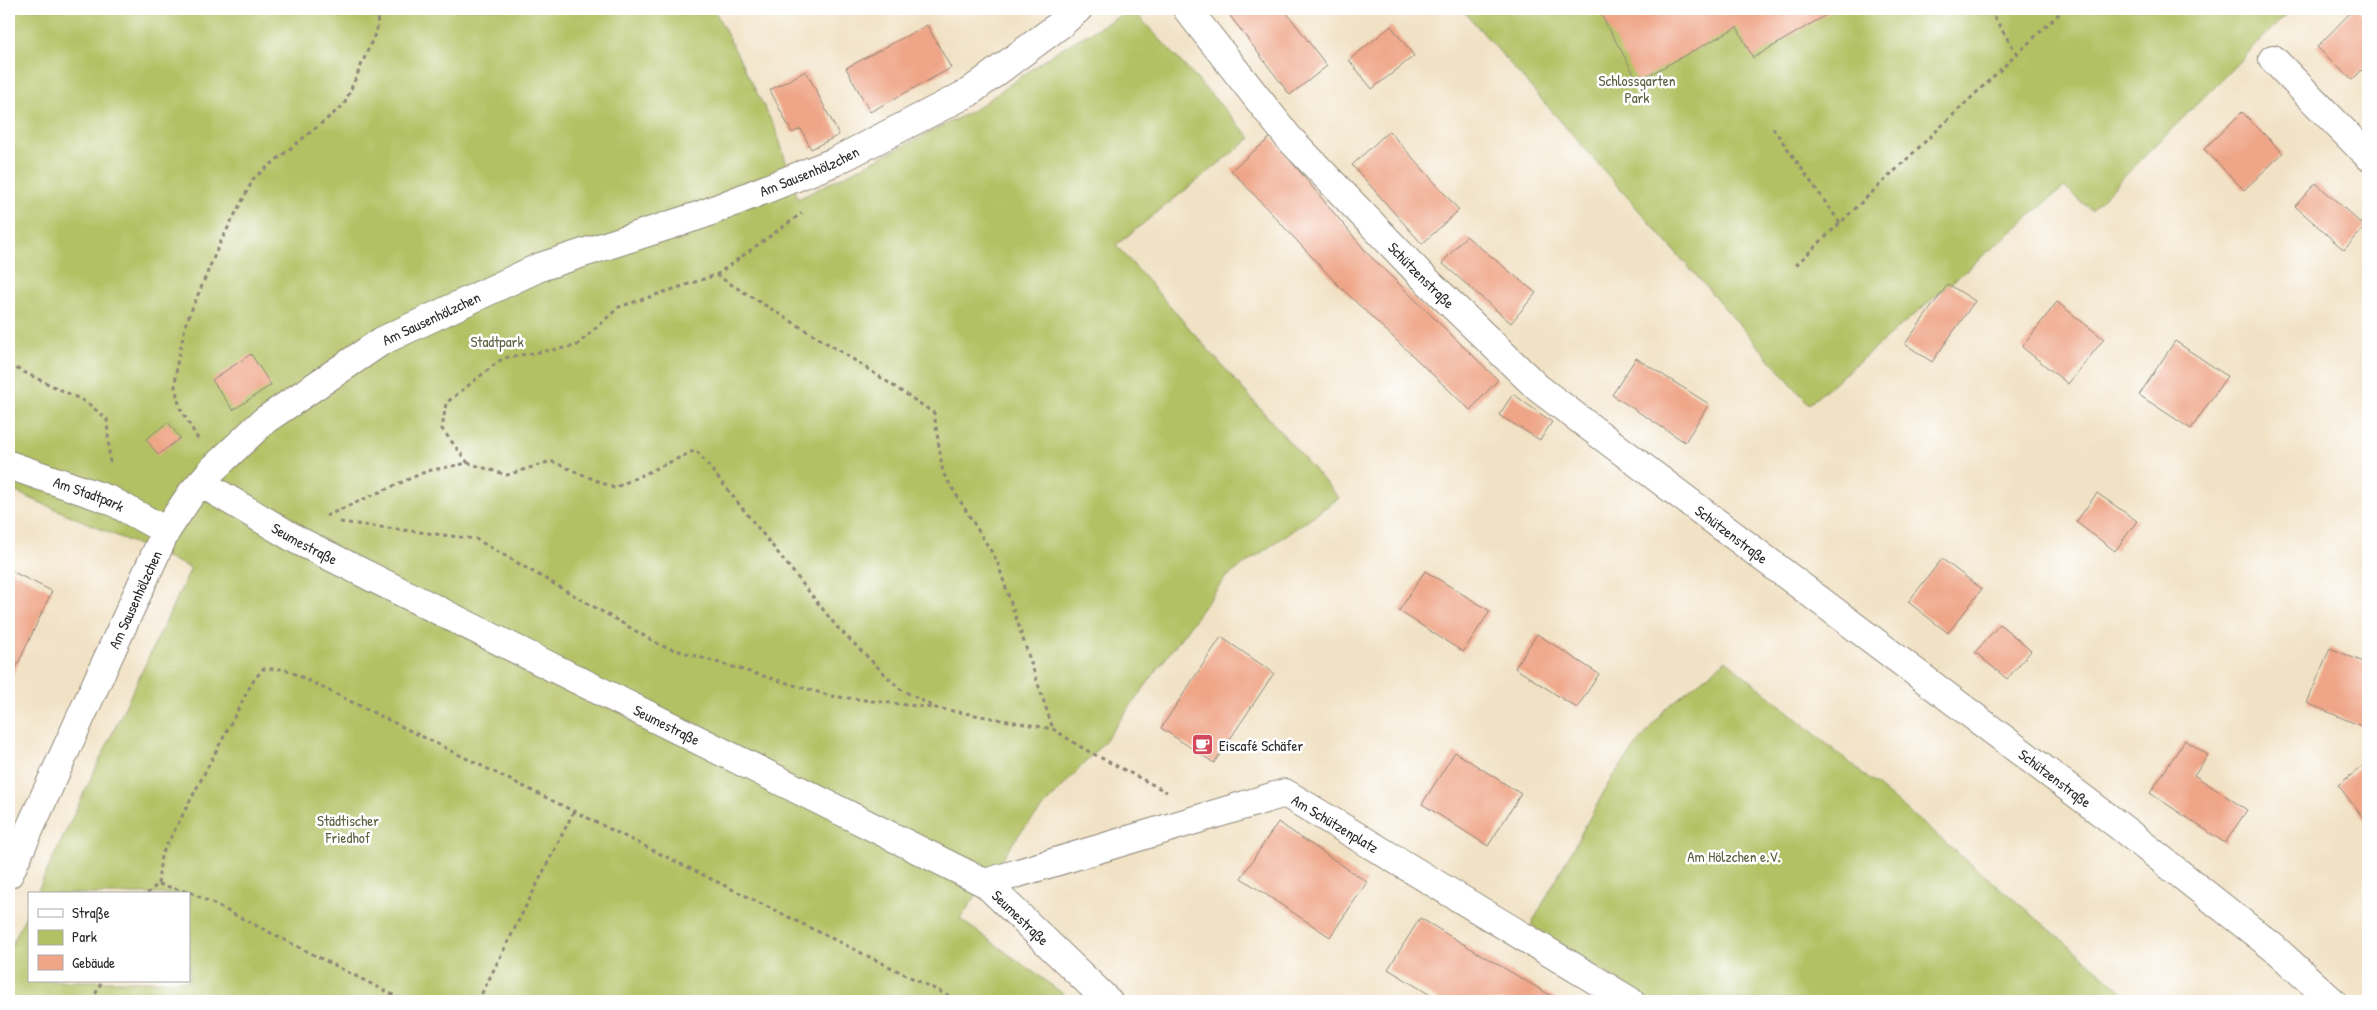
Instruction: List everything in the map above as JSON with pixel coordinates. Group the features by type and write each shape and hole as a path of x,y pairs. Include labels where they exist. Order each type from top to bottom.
{"street":[{"name":"Am Sausenhölzchen","path":"9,874 166,531 209,474 264,420 382,341 540,267 701,215 834,162 968,93 1061,24 1078,9"},
{"name":"Schützenstraße","path":"1186,9 1288,138 1419,273 1538,388 2118,825 2274,948 2332,1001"},
{"path":"2274,59 2368,156"},
{"name":"Am Stadtpark","path":"9,465 110,500 166,531"},
{"name":"Seumestraße","path":"209,474 296,540 985,883 1108,1001"},
{"name":"Am Schützenplatz","path":"985,883 1285,792 1630,1001"}],"path":[{"path":"209,474 180,408 175,387 177,364 186,323 219,245 254,178 344,105 377,29 378,9"},
{"path":"1796,265 2064,9"},
{"path":"1994,17 2017,54"},
{"path":"1773,128 1840,223"},
{"path":"468,463 442,428 446,403 503,358 576,346 619,307 716,275 803,212"},
{"path":"716,275 859,363 934,414 943,472 997,561 1052,729"},
{"path":"9,364 86,402 107,419 110,441"},
{"path":"329,520 319,519 427,471 468,463 507,475 551,461 614,488 696,450 837,627 900,690 936,708"},
{"path":"339,522 476,539 662,646 831,696 936,708 1052,729 1084,749 1210,814"},
{"path":"149,892 158,884 161,856 253,681 263,669 286,669 959,1001"},
{"path":"478,1001 574,811"},
{"path":"158,884 188,892"},
{"path":"190,892 405,1001"},
{"path":"92,1001 102,982"}],"green space":[{"name":"Stadtpark","path":"9,9 714,9 776,130 798,199 974,110 1057,51 1132,9 1251,138 1116,245 1339,498 1225,578 1104,742 1020,833 960,919 1073,1001 9,1001 9,951 28,911 28,982 190,982 190,892 37,892 191,568 9,489"},
{"name":"Schlossgarten Park","path":"1462,9 2292,9 2091,210 2064,187 1809,404"},
{"name":"Am Hölzchen e.V.","path":"1726,660 2134,1001 1650,1001 1531,925 1612,777 1666,708"}],"building":[{"path":"1225,9 1284,9 1327,66 1290,95"},
{"path":"1598,9 1836,9 1753,58 1737,27 1638,81"},
{"path":"2354,9 2357,9 2368,20 2368,64 2352,80 2317,47"},
{"path":"927,25 951,68 870,112 846,68"},
{"path":"1391,26 1414,56 1372,89 1349,60"},
{"path":"806,71 839,135 811,149 801,129 792,133 770,90"},
{"path":"2242,112 2283,153 2244,190 2204,149"},
{"path":"1389,131 1459,210 1422,244 1352,165"},
{"path":"1271,137 1368,254 1498,380 1470,410 1338,285 1231,170"},
{"path":"2316,183 2365,227 2344,250 2295,206"},
{"path":"1466,236 1536,293 1511,323 1442,263"},
{"path":"1948,284 1975,301 1932,362 1905,344"},
{"path":"2057,302 2104,339 2068,384 2022,347"},
{"path":"2175,341 2227,376 2191,429 2139,395"},
{"path":"251,354 271,385 233,410 212,380"},
{"path":"1636,358 1709,404 1685,442 1612,395"},
{"path":"1513,394 1552,422 1540,440 1499,415"},
{"path":"168,422 180,438 158,455 146,439"},
{"path":"2097,493 2137,521 2115,551 2076,522"},
{"path":"1942,559 1982,589 1948,633 1908,602"},
{"path":"9,570 52,591 9,683"},
{"path":"1425,571 1490,611 1463,652 1399,611"},
{"path":"2000,624 2031,651 2007,679 1975,652"},
{"path":"1537,634 1599,674 1577,708 1515,668"},
{"path":"1221,637 1274,673 1214,763 1161,728"},
{"path":"2330,648 2368,664 2368,729 2307,703"},
{"path":"2185,740 2208,755 2194,775 2247,810 2225,843 2150,793"},
{"path":"1455,752 1521,794 1488,846 1422,804"},
{"path":"2368,762 2368,824 2338,785"},
{"path":"1278,822 1367,882 1330,937 1241,878"},
{"path":"1420,918 1560,1001 1440,1001 1388,969"}],"place":[{"name":"Eiscafé Schäfer","path":"1203,745"}],"park label":[{"name":"Städtischer Friedhof","path":"348,828"}]}
